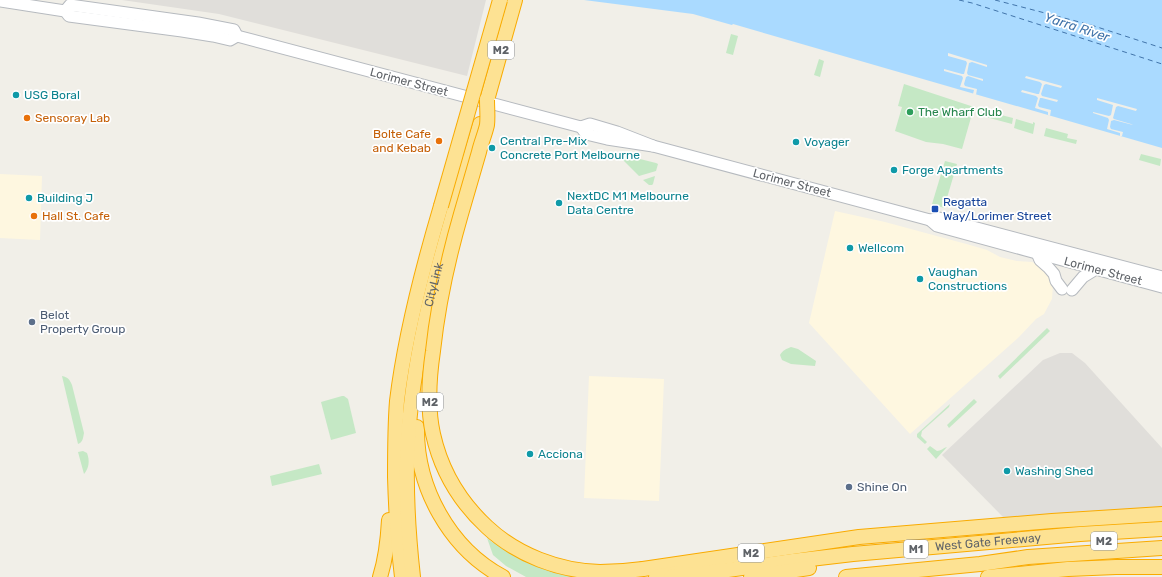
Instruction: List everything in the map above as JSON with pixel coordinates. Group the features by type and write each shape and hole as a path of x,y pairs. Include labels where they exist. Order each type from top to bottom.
{"highway":[{"name":"CityLink","path":"402,577 397,511 395,444 397,403 403,361 423,268 500,0"},
{"name":"CityLink","path":"413,577 397,511 407,459 411,399 422,336 447,235 515,0"},
{"name":"M2","path":"487,100 486,125 454,236 444,280 435,329 430,370 430,407 433,433 440,456 450,478 464,502 471,510 495,534 509,544 543,561 557,565 584,571 611,572 643,569 853,538 1052,521 1162,514"},
{"name":"M2","path":"411,399 417,415 417,440 420,463 428,491 435,506 454,536 475,558 503,577"},
{"name":"M2","path":"380,577 386,555 387,544 397,511"},
{"path":"656,577 727,563 858,544 1162,520"},
{"name":"West Gate Freeway","path":"671,577 839,555 1080,534 1162,529"},
{"name":"M2","path":"751,577 836,564 1162,537"},
{"name":"West Gate Freeway","path":"846,577 980,564 1036,556 1162,548"},
{"path":"980,564 1029,564 1110,558 1162,557"},
{"path":"988,577 1116,567 1162,567"}],"main road":[{"name":"Lorimer Street","path":"0,1 65,11 70,6 202,24 234,30 237,36 581,127 586,134 607,140 653,146 930,220 937,226 1162,287"},
{"name":"Lorimer Street","path":"930,220 939,218 1162,277"},
{"path":"1037,253 1040,260 1053,272 1056,281 1067,289 1096,269"}],"shaded area":[{"path":"122,0 486,0 467,76 219,14"},
{"path":"0,174 42,176 40,240 0,238"},
{"path":"835,211 885,222 970,245 987,250 1000,257 1017,261 1032,262 1040,266 1049,276 1053,285 1052,299 1044,314 1036,319 1019,337 910,434 809,323"},
{"path":"1060,353 1072,353 1085,363 1162,448 1162,509 1005,519 942,455 1043,360"},
{"path":"589,376 664,379 659,501 584,498"}],"green space":[{"path":"731,34 738,36 733,55 726,53"},
{"path":"819,59 824,61 820,77 814,75"},
{"path":"904,84 974,107 962,149 943,144 926,142 895,131 902,107 898,106"},
{"path":"984,108 997,112 997,114 1013,118 1012,124 982,116"},
{"path":"1016,119 1033,124 1033,122 1035,123 1033,134 1014,128"},
{"path":"1046,128 1068,134 1067,138 1077,140 1076,144 1044,136"},
{"path":"616,153 656,163 658,164 656,171 639,176"},
{"path":"1141,154 1161,159 1160,166 1139,160"},
{"path":"945,161 957,164 944,208 932,204"},
{"path":"655,176 652,185 649,185 643,180"},
{"path":"1047,328 1050,331 1000,379 998,376"},
{"path":"791,347 798,349 816,361 815,366 791,364 782,360 780,355 781,353"},
{"path":"62,376 66,377 72,385 84,433 82,441 78,444"},
{"path":"342,396 348,399 356,433 331,440 321,402"},
{"path":"974,399 977,402 949,428 947,425"},
{"path":"950,404 949,407 922,431 921,436 927,442 925,444 917,437 917,434"},
{"path":"930,446 937,451 947,447 936,459 927,449"},
{"path":"83,451 87,453 89,462 84,474 78,452"},
{"path":"319,464 322,474 272,486 270,476"},
{"path":"487,538 492,542 586,577 526,577 506,566 493,555"}],"water":[{"name":"Yarra River","path":"584,0 1162,0 1162,148 733,24 732,25 693,14"}],"pier":[{"path":"948,53 987,65 987,67 972,62 969,63 968,75 983,79 983,81 968,76 966,77 964,84 965,86 977,89 976,95 973,94 974,90 960,87 963,78 962,76 944,71 944,69 964,74 967,63 966,61 948,56"},
{"path":"1026,76 1062,86 1061,88 1046,84 1044,85 1041,94 1042,96 1058,100 1057,102 1040,98 1038,105 1039,107 1051,110 1050,116 1048,115 1048,112 1035,108 1038,98 1036,96 1021,92 1022,90 1039,94 1042,84 1040,82 1025,78"},
{"path":"1097,98 1137,109 1136,111 1118,106 1116,107 1113,118 1133,125 1114,120 1111,121 1111,129 1123,132 1122,136 1120,136 1120,133 1107,129 1108,118 1093,113 1109,116 1111,115 1113,105 1097,100"}],"ferry route":[{"path":"959,0 1162,64"},
{"path":"995,0 1091,25 1162,48"}],"place":[{"name":"USG Boral","path":"16,95"},
{"name":"The Wharf Club","path":"910,112"},
{"name":"Sensoray Lab","path":"27,118"},
{"name":"Bolte Cafe and Kebab","path":"439,141"},
{"name":"Voyager","path":"796,142"},
{"name":"Central Pre-Mix Concrete Port Melbourne","path":"492,148"},
{"name":"Forge Apartments","path":"894,170"},
{"name":"Building J","path":"29,198"},
{"name":"NextDC M1 Melbourne Data Centre","path":"559,203"},
{"name":"Regatta Way/Lorimer Street","path":"935,209"},
{"name":"Hall St. Cafe","path":"34,216"},
{"name":"Wellcom","path":"850,248"},
{"name":"Vaughan Constructions","path":"920,279"},
{"name":"Belot Property Group","path":"32,322"},
{"name":"Acciona","path":"530,454"},
{"name":"Washing Shed","path":"1007,471"},
{"name":"Shine On","path":"849,487"}]}
